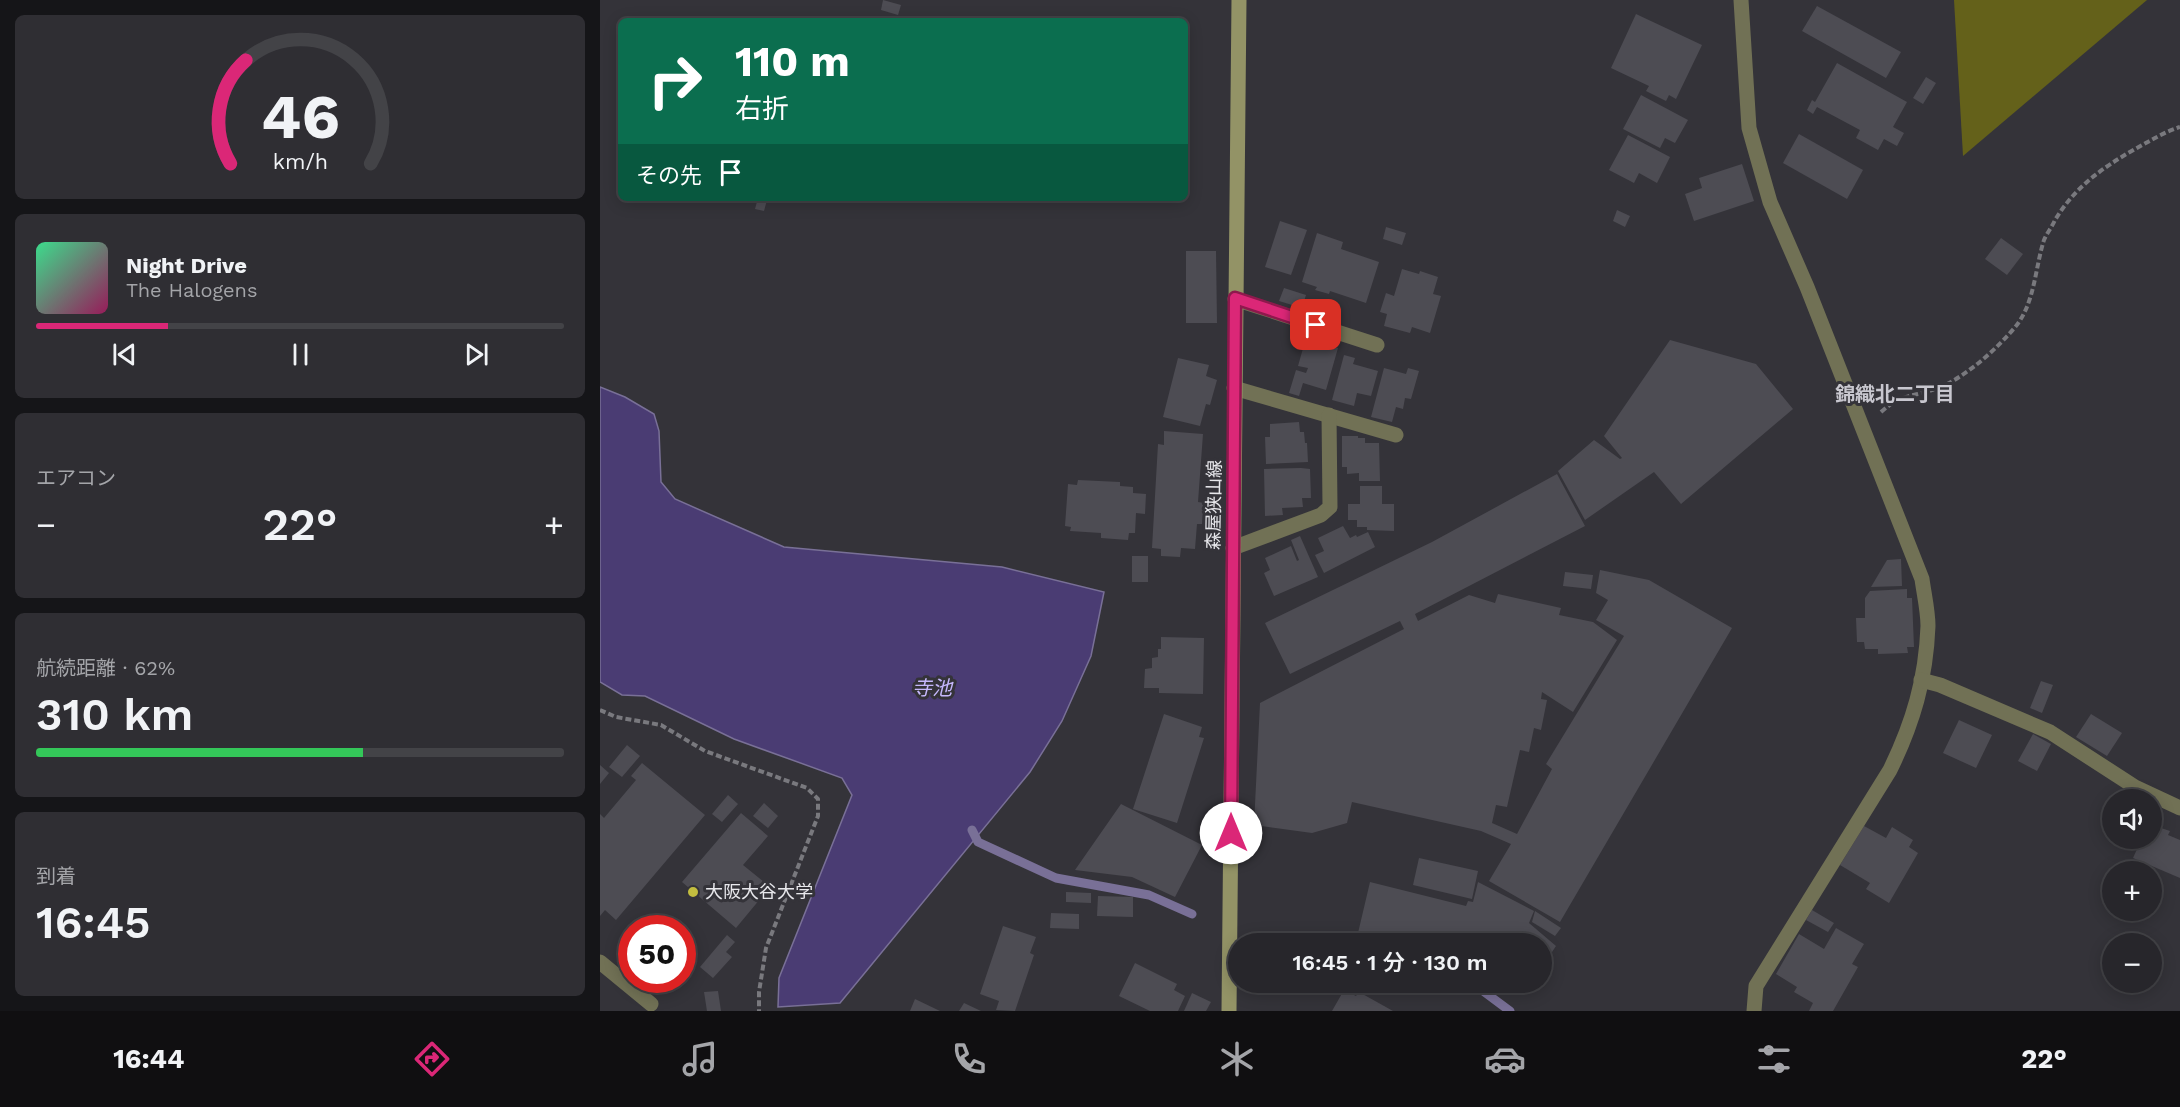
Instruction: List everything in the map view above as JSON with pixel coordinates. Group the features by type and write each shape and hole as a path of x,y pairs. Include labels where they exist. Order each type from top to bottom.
{"main road":[{"name":"森屋狭山線","path":"1230,1011 1239,0"}],"street":[{"path":"1741,0 1749,128 1770,202 1807,287 1922,579 1928,624 1921,681 1907,735 1890,770 1756,986 1754,1011"},
{"path":"1235,298 1377,345"},
{"path":"1234,388 1396,435"},
{"path":"1233,548 1321,515 1330,507 1329,415"},
{"path":"1921,681 1940,685 2050,732 2135,787 2179,806"},
{"path":"600,962 652,1009"}],"path":[{"path":"1881,420 1881,412 1904,396 1936,389 1957,380 2017,325 2032,294 2045,238 2061,211 2080,186 2103,168 2166,132 2180,127"},
{"path":"600,710 616,717 661,725 705,751 807,788 818,799 818,816 766,948 759,992 759,1011"}],"shaded area":[{"path":"1954,0 2147,0 1963,156"}],"water":[{"name":"寺池","path":"600,387 625,397 654,414 659,431 661,482 675,499 784,547 1002,567 1104,592 1091,656 1062,721 1030,772 840,1003 778,1007 779,978 852,795 842,778 734,739 645,696 622,695 600,682"}],"building":[{"path":"883,0 901,5 898,15 881,10"},
{"path":"1817,6 1901,52 1886,78 1802,31"},
{"path":"1636,14 1702,45 1676,99 1669,95 1666,101 1646,91 1649,86 1611,68"},
{"path":"1837,63 1907,102 1893,127 1904,133 1897,146 1884,139 1878,150 1856,138 1860,130 1817,107 1813,114 1807,110 1812,100 1815,102"},
{"path":"1926,77 1936,83 1923,104 1913,98"},
{"path":"1641,95 1688,120 1675,143 1665,138 1660,148 1623,129"},
{"path":"1799,134 1863,170 1847,199 1783,163"},
{"path":"1628,135 1670,157 1657,183 1639,173 1634,183 1609,170"},
{"path":"1742,164 1754,201 1694,221 1685,194 1702,188 1699,178"},
{"path":"757,201 767,201 764,211 755,209"},
{"path":"1617,210 1630,216 1625,227 1613,221"},
{"path":"1280,221 1307,230 1291,275 1265,267"},
{"path":"1386,227 1406,233 1402,245 1383,239"},
{"path":"1317,233 1343,242 1341,249 1379,262 1366,303 1330,291 1329,294 1315,290 1317,287 1302,282"},
{"path":"2001,238 2023,254 2007,275 1985,259"},
{"path":"1186,251 1216,251 1217,323 1186,323"},
{"path":"1402,269 1419,274 1420,271 1438,277 1433,294 1441,296 1430,333 1412,327 1410,333 1384,326 1387,314 1380,312 1386,293 1394,296"},
{"path":"1284,288 1306,295 1302,308 1279,301"},
{"path":"1306,338 1338,348 1326,390 1303,383 1299,396 1289,393 1296,370 1306,373 1308,368 1298,366"},
{"path":"1670,340 1756,364 1793,409 1681,504 1654,472 1585,520 1558,471 1594,440 1620,459 1622,458 1604,436"},
{"path":"1344,355 1355,358 1353,364 1378,371 1371,396 1357,393 1354,406 1332,400"},
{"path":"1178,358 1209,365 1206,376 1217,380 1210,405 1206,404 1200,426 1163,417"},
{"path":"1384,368 1406,374 1408,368 1419,371 1411,399 1405,398 1403,409 1396,407 1392,422 1371,417"},
{"path":"1299,422 1300,432 1304,432 1305,443 1307,443 1308,462 1266,464 1265,437 1270,437 1270,424"},
{"path":"1164,431 1203,434 1198,502 1204,503 1202,524 1197,524 1195,549 1181,548 1180,557 1161,556 1161,549 1152,548 1158,444 1164,445"},
{"path":"1342,436 1358,436 1358,438 1365,438 1365,443 1379,443 1380,481 1359,481 1359,473 1347,474 1347,467 1342,467"},
{"path":"1264,469 1310,469 1311,498 1302,498 1303,507 1282,508 1283,515 1265,516"},
{"path":"1557,474 1585,526 1415,614 1418,621 1469,595 1495,603 1498,594 1561,608 1559,615 1593,622 1617,640 1573,712 1542,692 1541,699 1547,700 1541,730 1534,728 1529,752 1520,750 1507,807 1496,805 1492,823 1517,834 1552,769 1546,764 1624,636 1596,620 1608,600 1596,593 1600,570 1649,580 1732,628 1560,922 1489,881 1511,844 1481,831 1352,802 1347,823 1312,833 1254,825 1260,703 1404,629 1400,621 1290,674 1265,623 1432,542"},
{"path":"1078,480 1120,482 1120,486 1133,487 1133,493 1146,494 1145,514 1136,513 1135,533 1129,533 1128,540 1101,538 1101,533 1070,531 1071,527 1065,526 1068,484 1077,485"},
{"path":"1360,486 1382,486 1382,504 1394,504 1394,531 1367,530 1367,527 1357,527 1357,520 1348,520 1348,504 1360,504"},
{"path":"1343,526 1350,538 1368,532 1375,547 1324,573 1315,555 1324,551 1318,538"},
{"path":"1300,536 1318,577 1274,596 1264,573 1270,570 1265,558 1291,546 1297,561 1299,560 1291,540"},
{"path":"1132,556 1148,556 1148,582 1132,582"},
{"path":"1901,559 1902,586 1871,587 1887,560"},
{"path":"1565,572 1593,575 1591,589 1563,586"},
{"path":"1907,589 1907,598 1912,598 1914,647 1907,647 1908,653 1878,654 1878,649 1865,649 1864,642 1857,642 1856,618 1865,618 1865,598 1870,591"},
{"path":"1161,637 1204,638 1203,694 1159,693 1159,688 1144,688 1145,669 1152,668 1152,658 1158,657"},
{"path":"2041,681 2053,685 2042,713 2030,708"},
{"path":"1164,714 1202,727 1199,737 1204,738 1177,823 1133,809"},
{"path":"2091,714 2122,733 2107,756 2076,737"},
{"path":"1959,720 1992,735 1976,768 1943,753"},
{"path":"2033,734 2051,744 2037,771 2018,761"},
{"path":"627,745 640,756 622,777 609,767"},
{"path":"642,763 705,815 616,920 605,910 600,916 600,814 604,818 636,780 631,776"},
{"path":"600,765 609,773 600,784"},
{"path":"728,795 738,804 722,822 712,814"},
{"path":"764,803 778,816 768,828 753,816"},
{"path":"1121,804 1202,845 1175,897 1132,877 1075,870"},
{"path":"741,813 768,836 743,865 770,887 736,928 682,882"},
{"path":"1864,826 1886,838 1892,827 1913,840 1909,847 1918,853 1889,903 1866,889 1870,883 1840,865"},
{"path":"2162,828 2170,831 2168,835 2180,840 2180,878 2162,870 2162,861 2140,861 2133,858 2137,849 2162,849"},
{"path":"1419,858 1478,871 1472,899 1413,885"},
{"path":"1370,882 1466,906 1468,901 1473,902 1478,882 1534,911 1529,923 1541,933 1358,933"},
{"path":"1066,892 1091,893 1091,903 1066,902"},
{"path":"1098,896 1133,897 1133,917 1097,916"},
{"path":"1812,910 1834,923 1828,932 1806,920"},
{"path":"1535,911 1561,928 1555,936 1532,922"},
{"path":"1051,913 1079,914 1079,929 1050,928"},
{"path":"1003,926 1036,937 1030,953 1034,955 1015,1011 996,1010 999,1001 980,994"},
{"path":"1836,928 1864,944 1852,964 1858,967 1833,1011 1809,1011 1813,1003 1794,992 1797,987 1776,974 1799,934 1824,949"},
{"path":"727,935 735,942 726,952 732,957 713,978 700,967"},
{"path":"1135,963 1177,984 1174,990 1185,996 1178,1011 1150,1011 1119,996"},
{"path":"718,991 721,1011 707,1011 704,992"},
{"path":"1192,993 1211,1002 1206,1011 1184,1011"},
{"path":"1342,993 1356,996 1361,993 1393,1011 1332,1011"},
{"path":"915,999 940,1011 910,1011"},
{"path":"964,1003 981,1011 959,1011"}],"waterway":[{"path":"972,830 978,842 1056,878 1149,895 1192,914"},
{"path":"1486,993 1510,1011"}],"place":[{"name":"大阪大谷大学","path":"693,892"}],"district":[{"name":"錦織北二丁目","path":"1895,394"}],"route":[{"path":"1231,833 1235,298 1316,325"}]}
